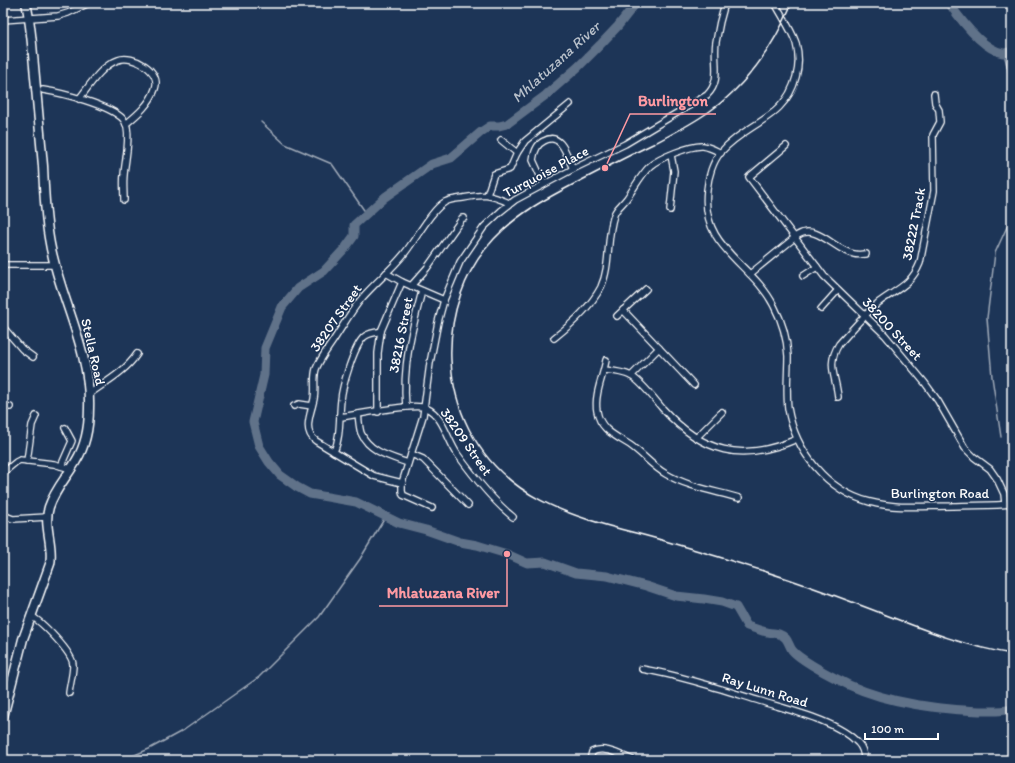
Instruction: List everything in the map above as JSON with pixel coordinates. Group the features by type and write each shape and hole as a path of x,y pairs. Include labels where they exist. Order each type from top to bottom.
{"main road":[{"name":"Stella Road","path":"3,717 21,646 48,572 51,559 47,517 48,508 54,493 79,456 85,439 89,414 88,376 84,357 55,265 46,223 41,140 29,18 26,3"}],"street":[{"path":"3,20 63,15 89,3"},
{"name":"Turquoise Place","path":"402,483 425,407 430,363 444,300 454,275 466,252 484,227 509,204 544,184 625,144 698,101 712,91 716,80 716,42 725,3"},
{"name":"Burlington Road","path":"776,3 792,33 796,45 798,57 797,74 789,95 776,111 739,136 721,153 712,169 709,180 707,190 708,215 712,230 725,250 750,274 770,298 779,316 785,333 788,356 787,398 791,423 797,439 808,457 823,476 843,490 869,502 889,506 918,507 1012,504"},
{"path":"79,99 98,76 116,61 124,59 144,64 149,68 155,78 156,87 147,105 126,124"},
{"path":"43,90 79,99 109,109 122,117 126,124 128,133 128,149 123,178 124,200"},
{"name":"38222 Track","path":"838,398 832,370 836,348 865,316 916,274 920,263 934,191 932,135 940,122 939,110 934,103 934,94"},
{"path":"487,195 494,174 510,169 517,153 526,141 570,104"},
{"path":"544,184 535,166 534,160 539,144 548,138 554,138 560,142 574,169"},
{"path":"501,140 517,153"},
{"path":"554,338 579,316 595,297 605,275 609,237 616,210 626,200 638,180 650,166 671,155 702,146 721,153"},
{"name":"38200 Street","path":"786,146 749,177 817,267 892,344 925,383 938,401 965,448 994,474 1004,494 1005,504"},
{"path":"670,210 674,171 671,155"},
{"name":"38207 Street","path":"402,483 374,476 314,439 310,434 309,421 314,399 315,375 320,361 357,305 403,255 424,225 444,203 454,199 487,195 509,204"},
{"path":"411,286 427,268 462,218 464,218"},
{"path":"750,274 801,232 805,231 814,233 853,254 866,254"},
{"path":"3,265 55,265"},
{"path":"803,276 817,267"},
{"path":"386,273 402,282 444,300"},
{"path":"378,412 378,352 381,331 402,282"},
{"path":"617,316 646,289"},
{"path":"821,309 838,290"},
{"name":"38216 Street","path":"406,407 406,359 422,291"},
{"path":"623,310 694,385"},
{"path":"3,327 22,349 33,357"},
{"path":"334,452 338,443 340,402 344,383 358,346 366,335 381,331"},
{"path":"631,376 659,348"},
{"path":"89,394 125,368 137,354"},
{"path":"606,360 596,405 599,419 607,431 634,448 666,474 689,484 739,498"},
{"path":"604,370 631,376 673,420 687,432 710,445 724,450 744,452 760,451 797,439"},
{"path":"294,406 299,404 312,406"},
{"path":"3,406 10,406"},
{"name":"38209 Street","path":"340,417 406,407 425,407 442,423 453,447 472,473 500,506 513,517"},
{"path":"696,438 722,412"},
{"path":"358,414 361,433 373,448 388,456 408,463"},
{"path":"27,461 32,425 36,416"},
{"path":"61,466 72,441 65,428"},
{"path":"411,454 423,459 468,505"},
{"path":"4,472 18,461 54,464 71,469"},
{"path":"402,483 403,495 432,508"},
{"path":"3,515 13,518 47,517"},
{"path":"31,616 44,626 71,658 73,665 69,693"},
{"name":"Ray Lunn Road","path":"642,669 709,685 826,723 851,737 858,743 863,751 864,760"},
{"path":"590,760 592,752 596,750 609,751 633,760"}],"waterway":[{"name":"Mhlatuzana River","path":"636,3 618,26 600,45 546,95 507,124 490,126 451,158 432,164 385,197 354,225 354,236 324,271 298,288 282,307 265,348 264,375 253,422 259,446 269,462 280,475 310,494 356,502 399,523 426,530 460,542 477,545 507,554 527,563 545,562 576,573 607,576 646,586 676,596 722,602 736,607 747,626 782,635 792,650 806,661 835,678 868,693 924,706 979,711 1004,711 1012,709"},
{"name":"Mhlatuzana River","path":"949,3 972,32 987,46 1003,53 1012,51"},
{"path":"1004,53 1012,87"},
{"path":"261,122 285,144 332,164 366,213"},
{"path":"1001,437 992,377 987,318 995,253 1012,216"},
{"path":"123,760 149,749 184,730 259,677 319,617 360,559 386,516"}],"railway":[{"path":"792,3 768,49 748,76 724,100 703,116 682,129 544,200 513,221 483,252 474,265 460,295 453,327 451,360 454,387 459,404 469,429 486,456 506,477 528,493 553,506 580,517 696,550 791,580 948,638 1012,654"}],"place":[{"name":"Burlington","path":"605,168"},
{"name":"Mhlatuzana River","path":"507,554"}]}
